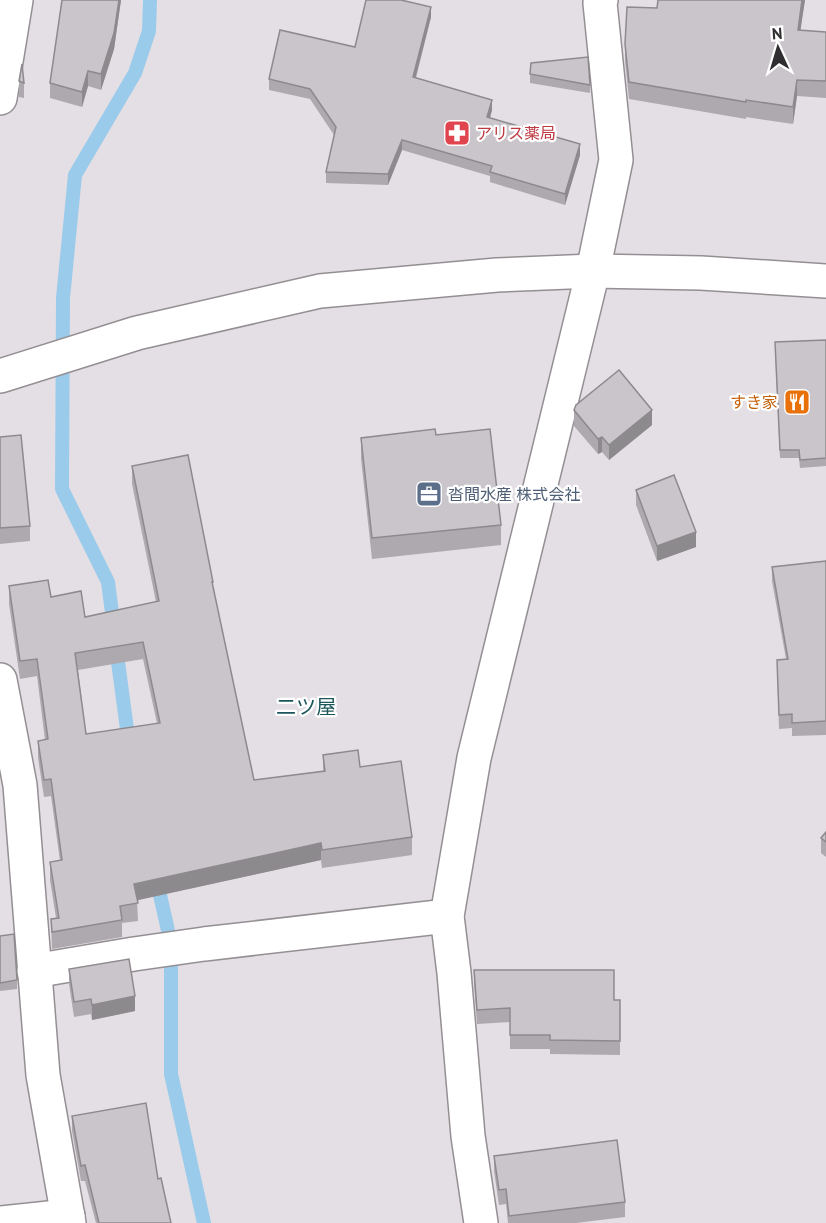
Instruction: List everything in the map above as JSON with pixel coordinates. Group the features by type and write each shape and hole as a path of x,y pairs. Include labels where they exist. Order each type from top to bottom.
{"street":[{"path":"0,98 15,0"},
{"path":"481,1223 468,1137 447,916 474,758 593,271 616,160 600,0"},
{"path":"0,376 137,333 320,291 496,275 593,271 701,273 826,281"},
{"path":"0,680 20,785 11,819 34,971 43,1075 69,1219 0,1223"},
{"path":"34,971 204,944 447,916"}],"building":[{"path":"62,0 119,0 114,33 101,74 88,71 82,92 50,83"},
{"path":"366,0 401,0 431,7 413,77 492,100 487,117 580,144 565,194 490,172 492,166 402,140 388,174 326,172 336,127 310,89 269,79 280,30 355,47"},
{"path":"658,0 802,0 798,30 826,32 826,81 797,80 793,107 746,100 746,102 629,82 625,44 627,7 657,8"},
{"path":"588,57 590,85 530,74 531,63"},
{"path":"22,64 24,83 19,81"},
{"name":"すき家","path":"826,340 826,458 800,460 799,450 780,450 775,342"},
{"path":"619,370 652,410 609,445 602,437 598,439 574,410 576,405"},
{"path":"435,429 436,435 490,429 501,525 372,538 361,438"},
{"path":"21,435 30,526 0,528 0,437"},
{"path":"188,455 254,780 325,771 323,755 358,750 360,767 401,761 412,837 322,850 321,843 134,884 138,903 120,906 122,920 52,932 51,919 59,918 50,862 62,860 51,779 44,780 38,741 48,739 37,659 20,661 9,586 48,580 51,597 81,591 85,617 159,601 132,466","holes":["143,642 160,723 86,734 75,653"]},
{"path":"674,475 696,532 657,546 636,490"},
{"path":"826,561 826,721 792,723 792,714 779,715 777,660 788,659 772,567"},
{"path":"826,832 826,842 821,838"},
{"path":"14,934 17,980 0,983 0,936"},
{"path":"129,959 135,996 92,1005 91,999 74,1002 69,969"},
{"path":"474,970 614,970 614,1000 620,1000 620,1041 550,1040 550,1035 510,1035 510,1008 477,1010"},
{"path":"146,1103 158,1179 161,1178 171,1223 99,1223 85,1165 81,1166 72,1116"},
{"path":"617,1140 625,1202 509,1216 506,1189 499,1190 494,1156"}],"waterway":[{"path":"114,628 108,582 62,489 63,298 75,175 135,73 149,31 150,0"},
{"path":"116,647 129,744"},
{"path":"156,877 171,944 171,1074 204,1223"}],"place":[{"name":"アリス薬局","path":"457,133"},
{"name":"すき家","path":"797,402"},
{"name":"沓間水産 株式会社","path":"429,494"}],"district":[{"name":"二ツ屋","path":"306,707"}]}
